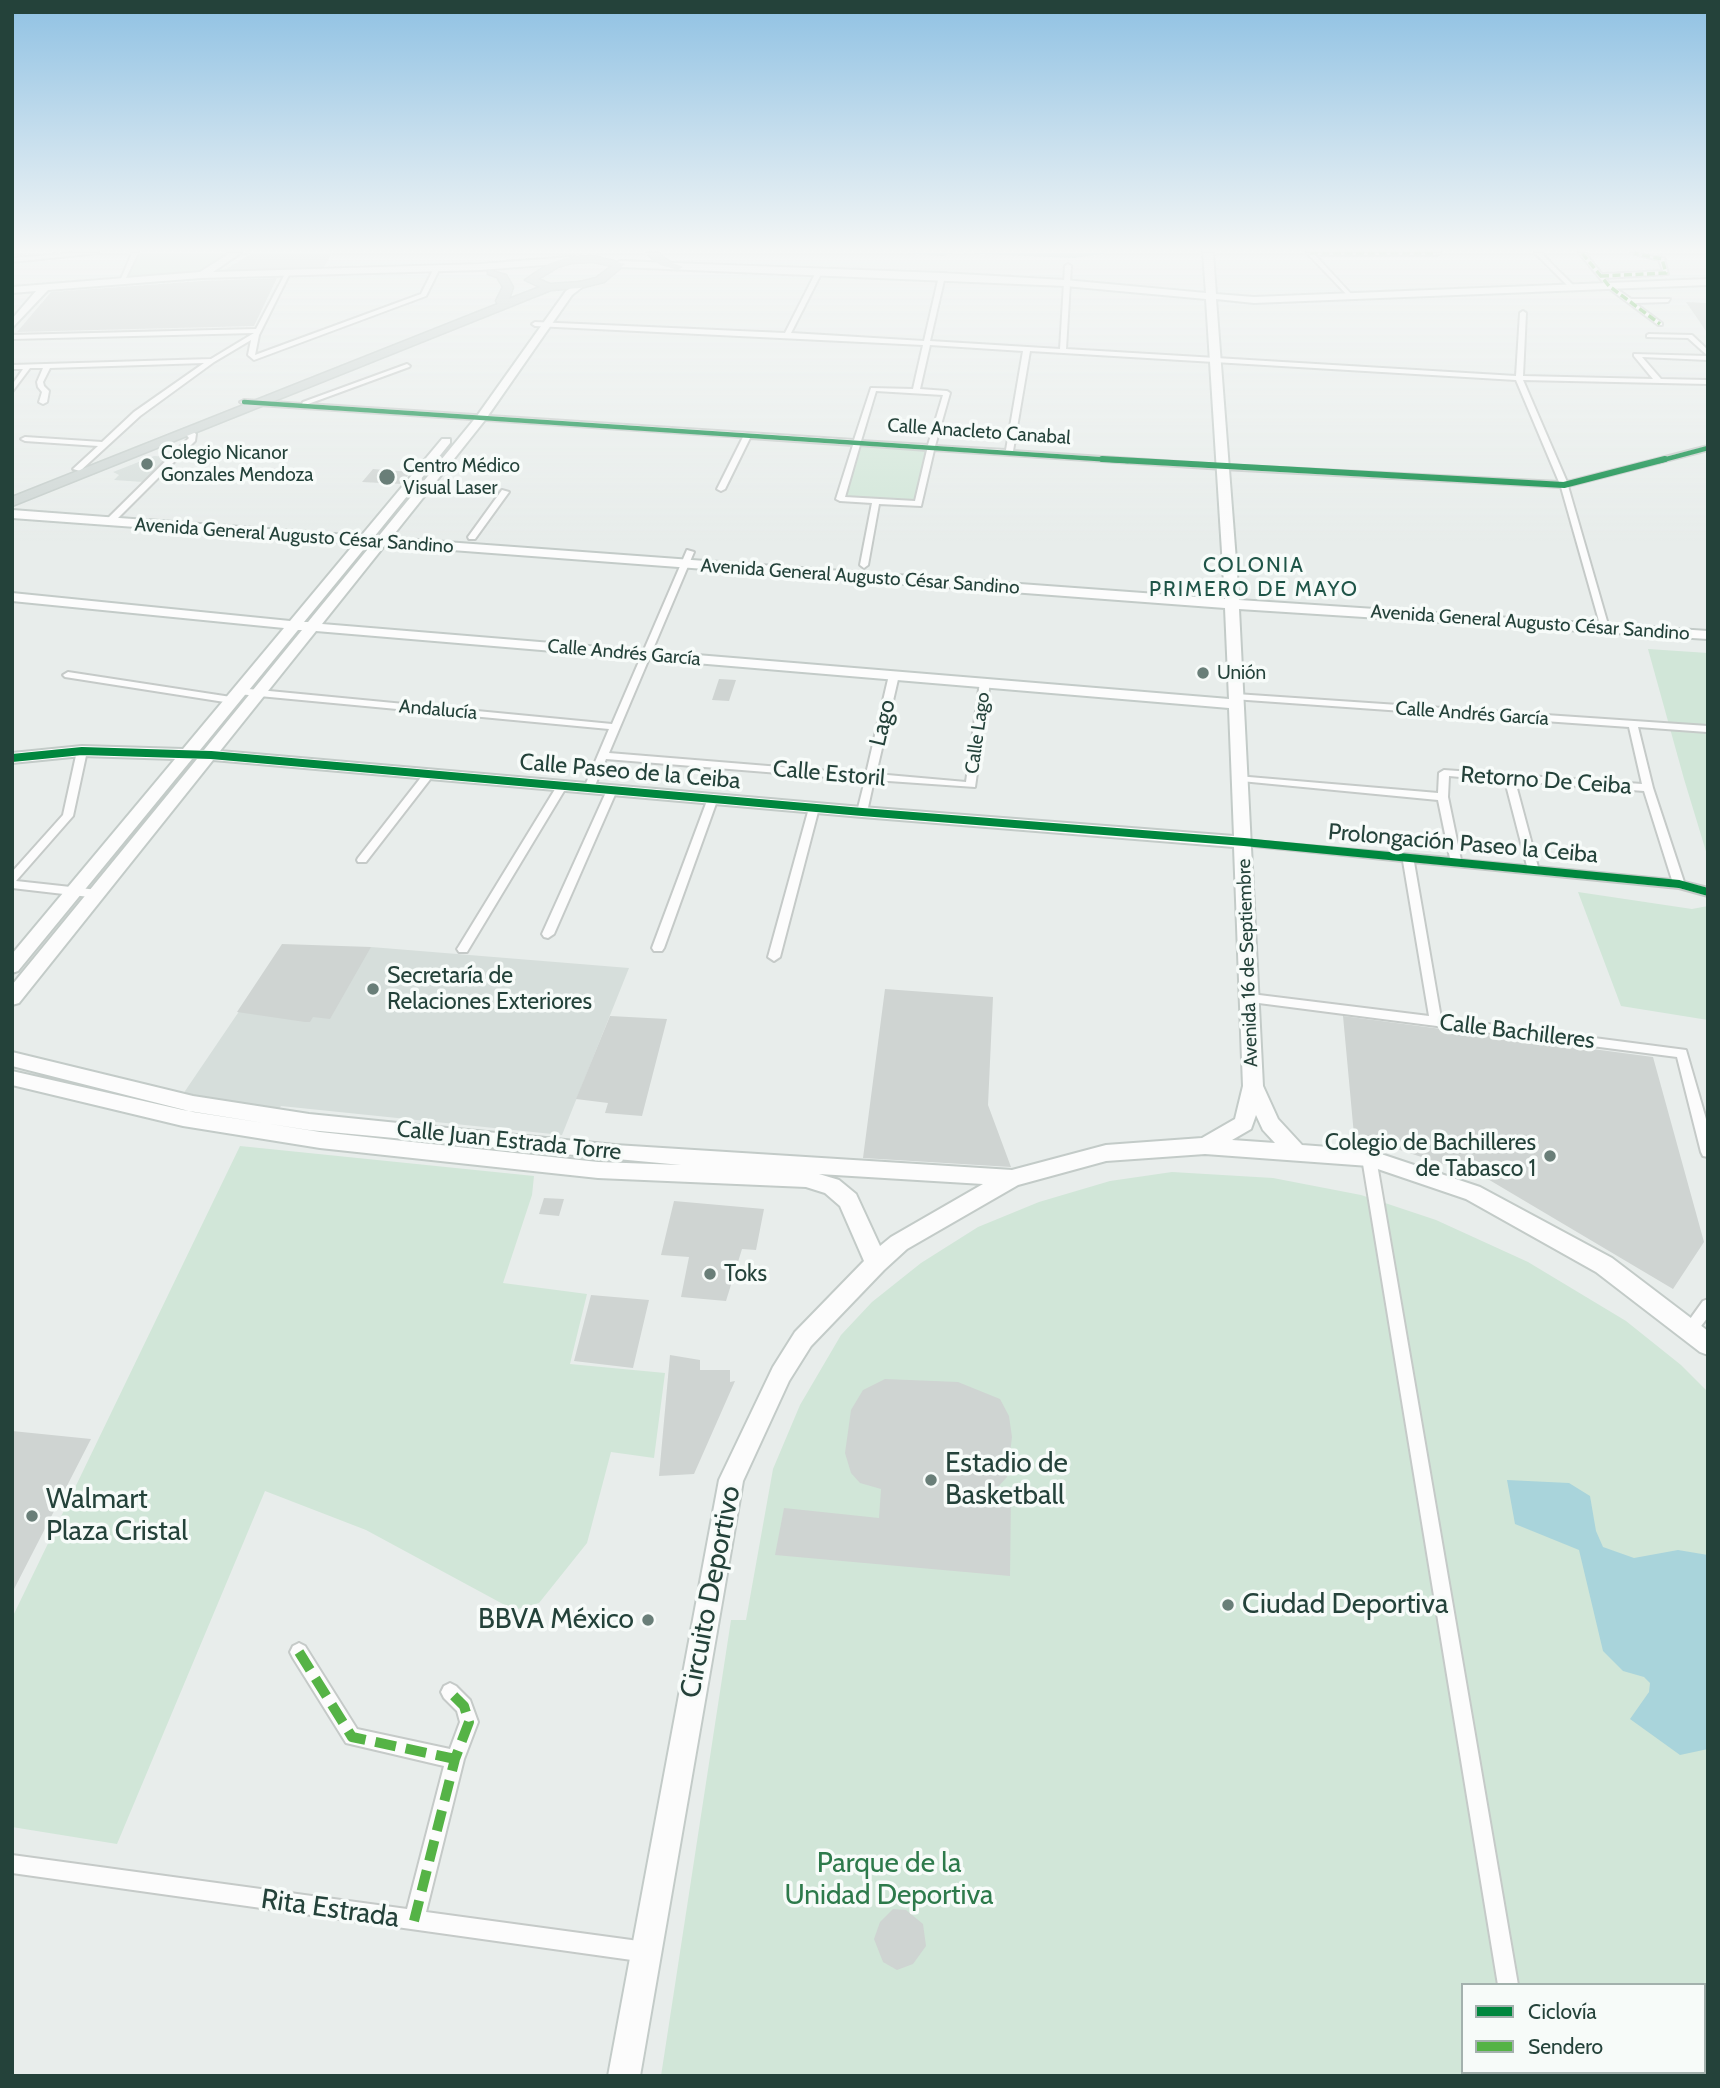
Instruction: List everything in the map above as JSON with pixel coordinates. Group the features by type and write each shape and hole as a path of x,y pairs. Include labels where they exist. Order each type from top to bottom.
{"main road":[{"path":"12,503 188,432 250,402 377,350"},
{"path":"12,495 387,350"},
{"path":"12,967 466,417 515,350"},
{"path":"12,998 481,418 529,350"},
{"name":"Avenida 16 de Septiembre","path":"1205,1146 1244,1123 1253,1087 1232,598 1213,350"},
{"name":"Avenida General Augusto César Sandino","path":"12,503 114,517 381,543 863,565 1232,598"},
{"name":"Avenida General Augusto César Sandino","path":"12,514 390,531 688,558 1232,598 1603,622 1708,623"},
{"name":"Calle Andrés García","path":"12,597 313,627 1237,700"},
{"name":"Avenida General Augusto César Sandino","path":"1603,622 1708,635"},
{"name":"Calle Paseo de la Ceiba","path":"12,758 82,751 186,753 862,813 1244,842"},
{"name":"Calle Juan Estrada Torre","path":"12,1059 192,1104 240,1112 657,1164 806,1179 832,1186 848,1200 859,1219 876,1264"},
{"name":"Calle Juan Estrada Torre","path":"12,1078 233,1128 320,1140 587,1168 657,1164 1012,1178"},
{"name":"Avenida 16 de Septiembre","path":"1253,1087 1270,1124 1295,1151"},
{"name":"Circuito Deportivo","path":"624,2076 731,1480 781,1374 803,1339 899,1243 1012,1178 1106,1153 1205,1146 1369,1158 1473,1193 1604,1265 1699,1337"}],"street":[{"path":"77,469 137,414 229,350"},
{"path":"252,350 250,356 254,358 274,350"},
{"path":"916,391 926,350"},
{"path":"1009,452 1027,350"},
{"path":"1053,350 1519,378 1708,382"},
{"path":"1521,350 1519,378 1564,485 1603,622"},
{"path":"1659,381 1636,355 1708,356"},
{"path":"12,367 212,361"},
{"path":"298,406 407,366"},
{"path":"12,390 29,367"},
{"path":"43,402 46,390 41,388 40,382 47,367"},
{"path":"873,389 916,391 947,393 918,504 840,499 873,389"},
{"name":"Calle Anacleto Canabal","path":"250,402 1223,467 1564,485 1708,448"},
{"path":"114,517 192,439 193,436 188,432"},
{"path":"721,489 747,436"},
{"path":"25,439 103,444"},
{"path":"472,537 505,492"},
{"path":"863,565 876,501"},
{"path":"589,788 688,558"},
{"path":"68,675 234,695 259,693"},
{"name":"Lago","path":"862,813 894,675"},
{"name":"Calle Lago","path":"971,785 985,682"},
{"name":"Andalucía","path":"259,693 616,727"},
{"name":"Calle Andrés García","path":"1237,700 1707,729"},
{"path":"1633,725 1648,789 1679,884"},
{"path":"12,878 68,816 82,751"},
{"name":"Calle Estoril","path":"603,757 971,785"},
{"path":"362,860 430,773"},
{"name":"Retorno De Ceiba","path":"1443,797 1444,773 1648,789"},
{"path":"1241,778 1443,797 1457,864"},
{"path":"1509,778 1533,869"},
{"path":"463,949 562,786"},
{"path":"548,934 612,790"},
{"path":"659,948 713,798"},
{"path":"774,957 814,807"},
{"name":"Prolongación Paseo la Ceiba","path":"1244,842 1679,884 1708,892"},
{"path":"1408,858 1436,1022"},
{"path":"12,884 98,894"},
{"name":"Calle Bachilleres","path":"1251,998 1682,1054 1708,1152"},
{"path":"1369,1158 1508,1983"},
{"path":"1699,1337 1708,1305"},
{"path":"299,1652 352,1737 455,1759"},
{"path":"414,1921 455,1759 469,1722 464,1706 450,1692"},
{"name":"Rita Estrada","path":"12,1864 648,1953"}],"shaded area":[{"name":"Colegio Nicanor Gonzales Mendoza","path":"154,456 170,457 143,482 114,480 119,475 113,472"},
{"path":"371,947 629,968 562,1135 281,1106 277,1112 181,1097 244,1004"}],"green space":[{"path":"859,442 931,447 918,504 840,499"},
{"path":"1648,649 1708,653 1708,858 1684,779"},
{"path":"1578,892 1692,909 1708,906 1708,1020 1621,1006"},
{"path":"240,1146 534,1176 532,1195 503,1283 587,1294 570,1364 665,1373 654,1458 611,1452 587,1543 539,1603 514,1610 366,1530 265,1491 117,1844 12,1827 12,1618"},
{"name":"Ciudad Deportiva","path":"1172,1172 1273,1178 1361,1195 1436,1220 1528,1262 1626,1321 1681,1365 1708,1392 1708,2076 661,2076 731,1620 746,1620 773,1469 800,1405 841,1335 872,1302 921,1263 978,1227 1039,1202 1110,1181"}],"water":[{"path":"1507,1480 1569,1483 1590,1496 1596,1531 1603,1547 1634,1558 1678,1550 1708,1555 1708,1749 1680,1755 1630,1719 1649,1692 1650,1683 1644,1677 1623,1671 1603,1651 1579,1550 1515,1524"}],"building":[{"name":"Centro Médico Visual Laser","path":"373,469 411,472 401,484 362,482"},
{"path":"719,679 736,680 729,701 712,700"},
{"path":"282,944 371,947 330,1019 313,1017 310,1022 305,1022 237,1012"},
{"path":"885,989 993,997 988,1105 1011,1167 863,1158"},
{"path":"610,1016 667,1019 642,1116 605,1113 608,1103 576,1099"},
{"name":"Colegio de Bachilleres de Tabasco 1","path":"1343,1016 1653,1057 1704,1242 1673,1289 1486,1178 1354,1135"},
{"path":"544,1198 564,1199 559,1216 539,1214"},
{"name":"Toks","path":"674,1201 764,1209 756,1250 742,1249 726,1301 681,1297 689,1257 661,1255"},
{"path":"591,1295 649,1300 633,1368 574,1361"},
{"path":"670,1355 700,1360 700,1370 730,1370 730,1382 735,1381 694,1474 659,1476"},
{"name":"Estadio de Basketball","path":"885,1379 958,1382 1000,1399 1009,1416 1012,1437 1007,1477 994,1491 1011,1495 1010,1576 775,1555 784,1508 879,1518 881,1489 860,1483 851,1473 845,1453 851,1410 863,1390"},
{"name":"Walmart Plaza Cristal","path":"12,1431 91,1439 12,1593"},
{"path":"893,1909 906,1910 923,1924 926,1946 913,1964 897,1970 883,1962 874,1939 880,1922"}],"marked path":[{"path":"299,1652 352,1737 455,1759"},
{"path":"414,1921 455,1759 469,1722 464,1706 450,1692"}],"cycle path":[{"path":"244,402 1223,467 1564,485 1708,448"},
{"path":"12,758 82,751 211,755 862,812 1244,842 1679,884 1708,892"}],"place":[{"name":"Colegio Nicanor Gonzales Mendoza","path":"147,464"},
{"name":"Centro Médico Visual Laser","path":"387,477"},
{"name":"Unión","path":"1203,673"},
{"name":"Secretaría de Relaciones Exteriores","path":"373,989"},
{"name":"Colegio de Bachilleres de Tabasco 1","path":"1550,1156"},
{"name":"Toks","path":"710,1274"},
{"name":"Estadio de Basketball","path":"931,1480"},
{"name":"Walmart Plaza Cristal","path":"32,1516"},
{"name":"Ciudad Deportiva","path":"1228,1605"},
{"name":"BBVA México","path":"648,1620"}],"district":[{"name":"COLONIA PRIMERO DE MAYO","path":"1254,578"}],"park label":[{"name":"Parque de la Unidad Deportiva","path":"889,1880"}]}
